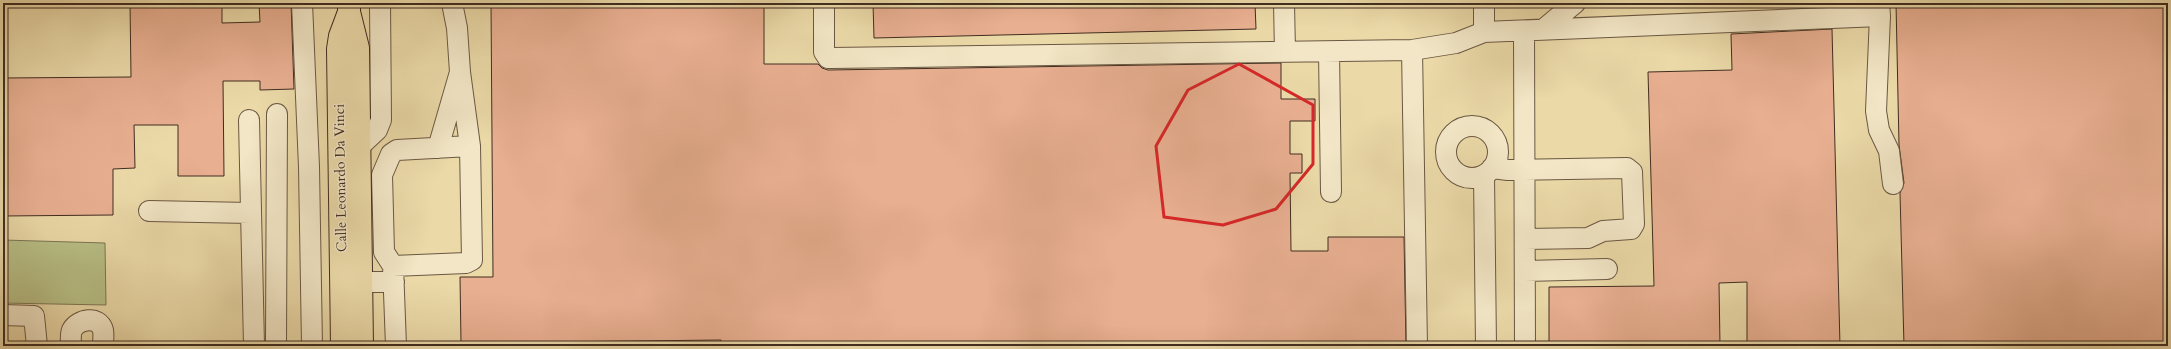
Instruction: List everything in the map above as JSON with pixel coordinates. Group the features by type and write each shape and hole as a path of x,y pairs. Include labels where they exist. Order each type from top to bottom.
{"main road":[{"name":"Calle Leonardo Da Vinci","path":"342,346 354,158 358,48 349,8"},
{"name":"Calle Leonardo Da Vinci","path":"349,8 340,36 338,49 354,158 362,282 362,346"}],"lane":[{"path":"302,3 309,167 312,346"},
{"path":"354,158 377,130 381,120 380,3"},
{"path":"362,282 393,274 466,263 472,260 470,146 460,72 457,28 452,3"},
{"path":"824,3 824,52 828,58 1412,50 1456,43 1484,32 1524,31 1880,10 1876,111 1879,130 1888,150 1894,184"},
{"path":"1284,3 1285,52"},
{"path":"1484,3 1484,32"},
{"path":"1544,29 1574,4"},
{"path":"1524,31 1525,346"},
{"path":"358,48 380,32"},
{"path":"1412,50 1417,346"},
{"path":"1329,52 1331,192"},
{"path":"438,148 460,72"},
{"path":"276,114 276,346"},
{"path":"249,120 254,346"},
{"path":"396,346 393,274 384,252 383,172 393,151 470,146"},
{"path":"1486,346 1488,172 1524,170 1630,169 1633,175 1634,206 1634,224 1631,229 1603,231 1588,238 1525,239"},
{"path":"149,211 250,214"},
{"path":"1525,271 1607,269"},
{"path":"3,315 34,316 37,346"},
{"path":"71,346 73,329 76,324 86,320 94,321 101,326 103,331 103,346"}],"highlighted area":[{"path":"1239,64 1313,105 1313,164 1276,209 1223,225 1164,217 1156,146 1188,90"}],"green space":[{"path":"3,240 105,243 106,305 3,303"}],"building":[{"path":"130,3 222,3 222,23 260,22 259,3 291,3 294,89 260,90 260,81 223,81 224,176 178,176 178,125 134,125 135,168 113,169 113,215 3,216 3,78 131,77"},
{"path":"491,3 764,3 764,64 818,64 822,68 828,70 1281,63 1281,99 1315,99 1315,121 1290,121 1290,154 1302,154 1302,173 1290,173 1291,251 1328,251 1328,237 1404,237 1406,346 721,346 721,340 461,343 460,277 493,277"},
{"path":"873,3 1255,3 1256,29 874,38"},
{"path":"1896,3 2168,3 2168,346 1904,346 1900,193 1904,183 1899,145"},
{"path":"1832,29 1840,346 1747,346 1747,282 1719,283 1720,346 1549,346 1549,287 1654,286 1648,72 1732,70 1731,34"}]}
